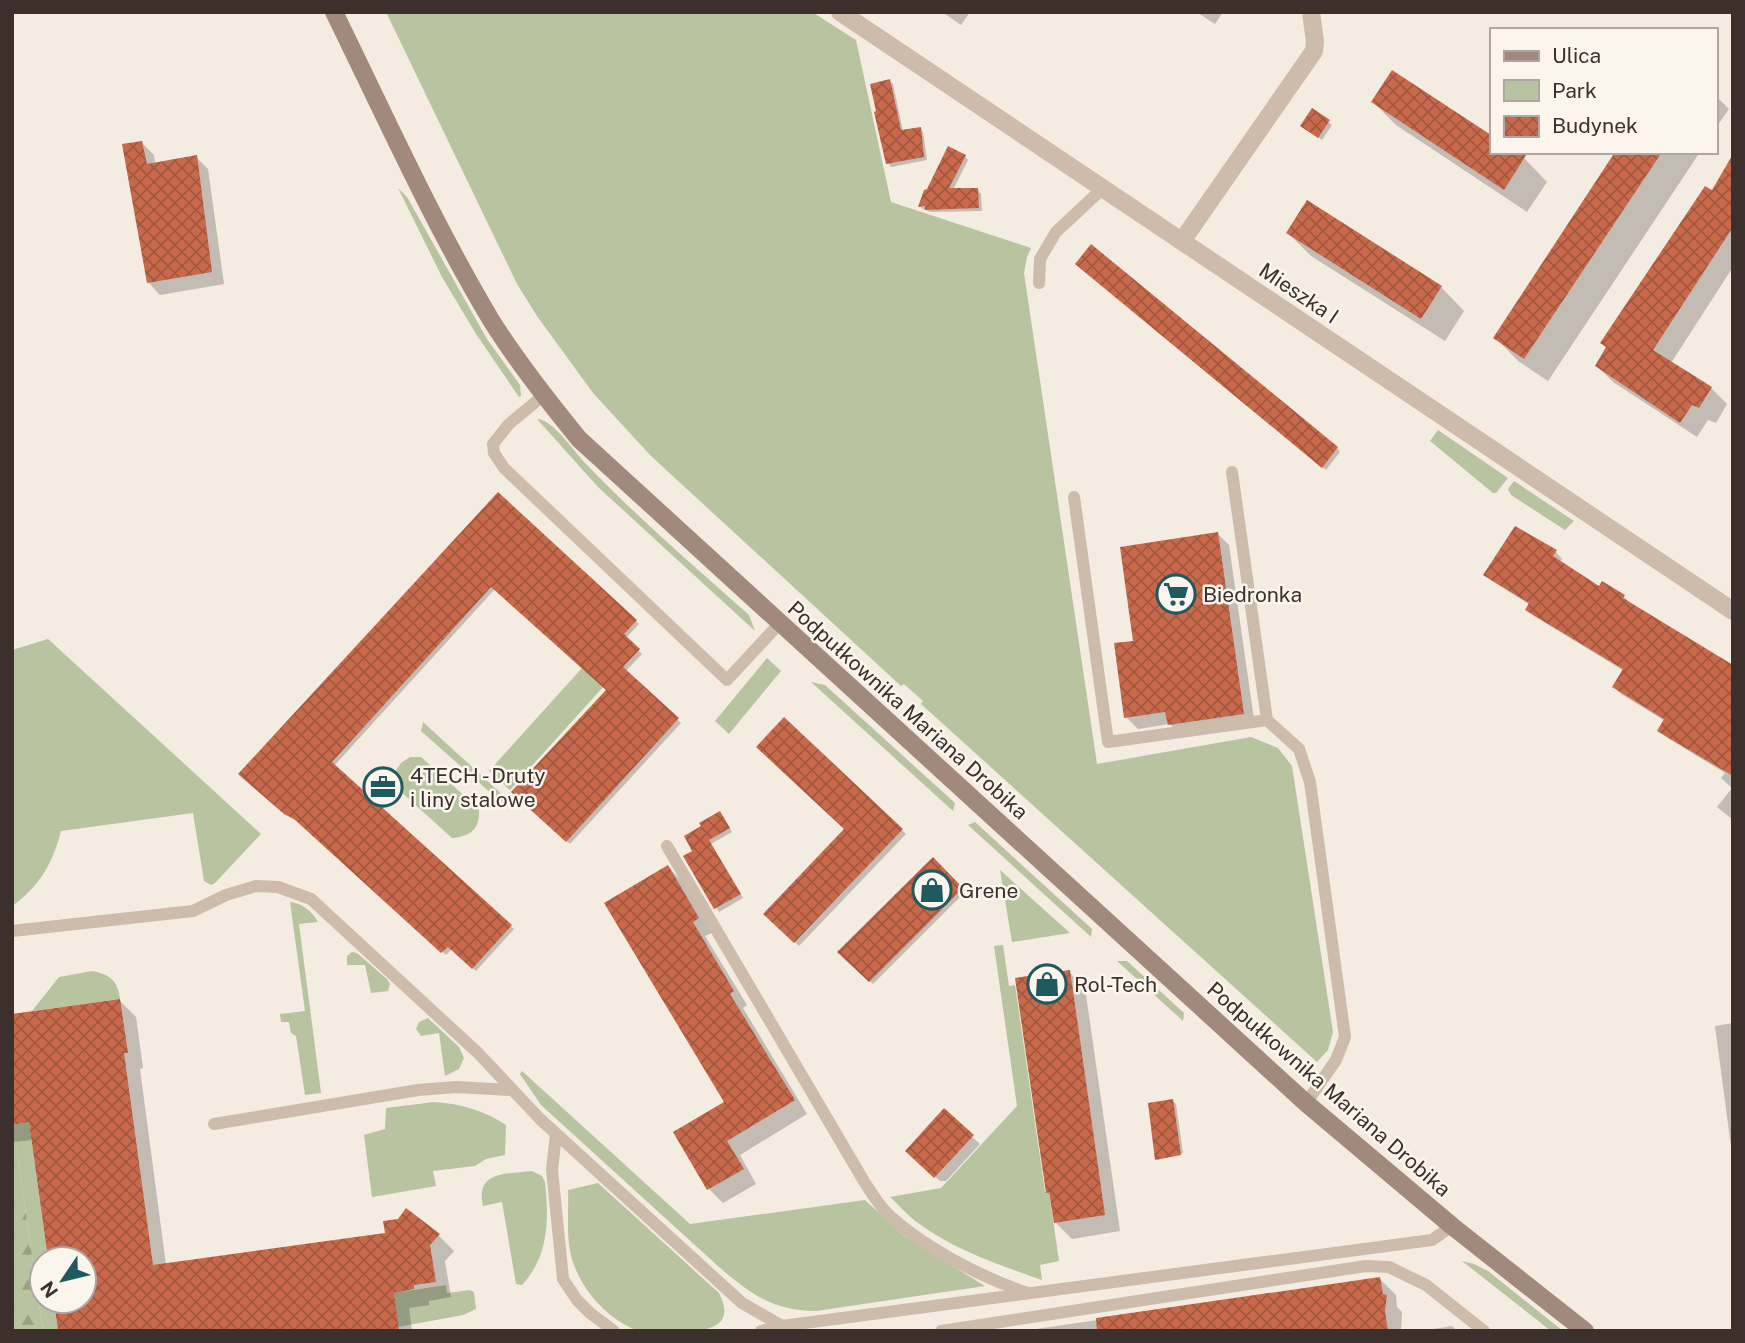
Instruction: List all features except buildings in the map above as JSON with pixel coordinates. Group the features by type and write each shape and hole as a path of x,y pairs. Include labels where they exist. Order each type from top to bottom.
{"main road":[{"name":"Podpułkownika Mariana Drobika","path":"334,12 464,273 493,322 544,395 579,439 1306,1103 1452,1226 1585,1331"}],"street":[{"name":"Mieszka I","path":"840,12 1733,611"},
{"path":"1182,242 1314,51 1311,12"}],"lane":[{"path":"1039,283 1040,259 1056,232 1102,189"},
{"path":"544,395 509,424 493,444 494,453 504,468 727,680 779,624"},
{"path":"1232,471 1267,720 1299,750 1310,782 1345,1037 1336,1060 1306,1103"},
{"path":"1074,497 1108,742 1267,720"},
{"path":"667,846 865,1183 883,1209 914,1235 970,1268 1031,1294"},
{"path":"12,931 194,911 226,895 257,886 278,887 311,899 478,1053 556,1134 742,1303 782,1326"},
{"path":"214,1124 418,1090 456,1087 512,1090"},
{"path":"556,1134 552,1170 563,1279 577,1300 614,1331"},
{"path":"761,1331 782,1326 1432,1240 1452,1226"},
{"path":"941,1331 1366,1266 1389,1268 1426,1285 1485,1331"}],"green space":[{"path":"386,12 812,12 856,40 891,202 1031,248 1024,273 1097,764 1251,737 1278,748 1292,766 1333,1032 1328,1050 1317,1062 651,456 593,393 517,284"},
{"path":"398,188 407,197 487,339 520,385 521,396 519,397 476,334 442,277"},
{"path":"537,419 557,430 626,504 749,615 755,631 598,487"},
{"path":"1438,430 1508,478 1496,493 1430,441"},
{"path":"1514,481 1574,521 1565,530 1511,495 1508,489"},
{"path":"48,639 261,834 215,883 211,885 204,881 193,813 61,831 54,854 44,873 30,891 12,906 12,650"},
{"path":"767,658 781,671 729,734 715,721"},
{"path":"582,668 604,686 510,790 489,771"},
{"path":"811,682 825,685 955,803 953,811"},
{"path":"423,722 506,798 502,803 421,731"},
{"path":"410,757 421,757 479,809 478,822 473,830 452,838 400,791 392,777 401,763"},
{"path":"975,822 1092,929 1091,937 968,825"},
{"path":"1000,870 1070,933 1012,942"},
{"path":"290,902 306,908 318,922 299,924 321,1093 305,1095 296,1036 291,1033 289,1022 281,1022 280,1014 305,1011"},
{"path":"1003,945 1009,986 1015,985 1045,1192 1049,1192 1059,1261 1040,1265 1042,1280 978,1256 932,1233 890,1197 941,1188 1017,1106 994,946"},
{"path":"352,952 357,953 387,979 390,984 388,991 371,993 365,965 347,965 347,956"},
{"path":"1117,961 1127,961 1184,1013 1183,1021"},
{"path":"92,971 112,979 120,999 32,1011 59,977"},
{"path":"428,1018 459,1047 464,1058 459,1069 445,1076 439,1033 421,1036 416,1029 419,1022"},
{"path":"522,1071 690,1224 865,1200 903,1235 985,1286 816,1311 787,1308 763,1299 719,1267 541,1105 520,1074"},
{"path":"434,1102 472,1109 506,1125 505,1155 486,1159 475,1166 433,1171 436,1186 372,1197 364,1135 385,1129 386,1108"},
{"path":"29,1122 46,1245 30,1245 16,1146 12,1146 12,1125"},
{"path":"16,1145 31,1245 28,1245 28,1315 41,1315 43,1331 12,1331 12,1146"},
{"path":"532,1171 542,1176 545,1182 547,1223 538,1262 522,1285 516,1284 502,1202 483,1206 482,1195 488,1180 495,1176"},
{"path":"598,1183 719,1293 724,1306 724,1316 719,1323 701,1330 639,1331 621,1323 596,1302 578,1275 571,1256 568,1238 568,1190"},
{"path":"1462,1261 1488,1271 1563,1331 1551,1331"},
{"path":"446,1285 447,1293 470,1290 474,1292 476,1309 463,1315 398,1327 394,1293"},
{"path":"41,1315 56,1315 58,1331 43,1331"}],"place":[{"name":"Biedronka","path":"1176,594"},
{"name":"4TECH - Druty i liny stalowe","path":"383,787"},
{"name":"Grene","path":"932,890"},
{"name":"Rol-Tech","path":"1047,984"}]}
